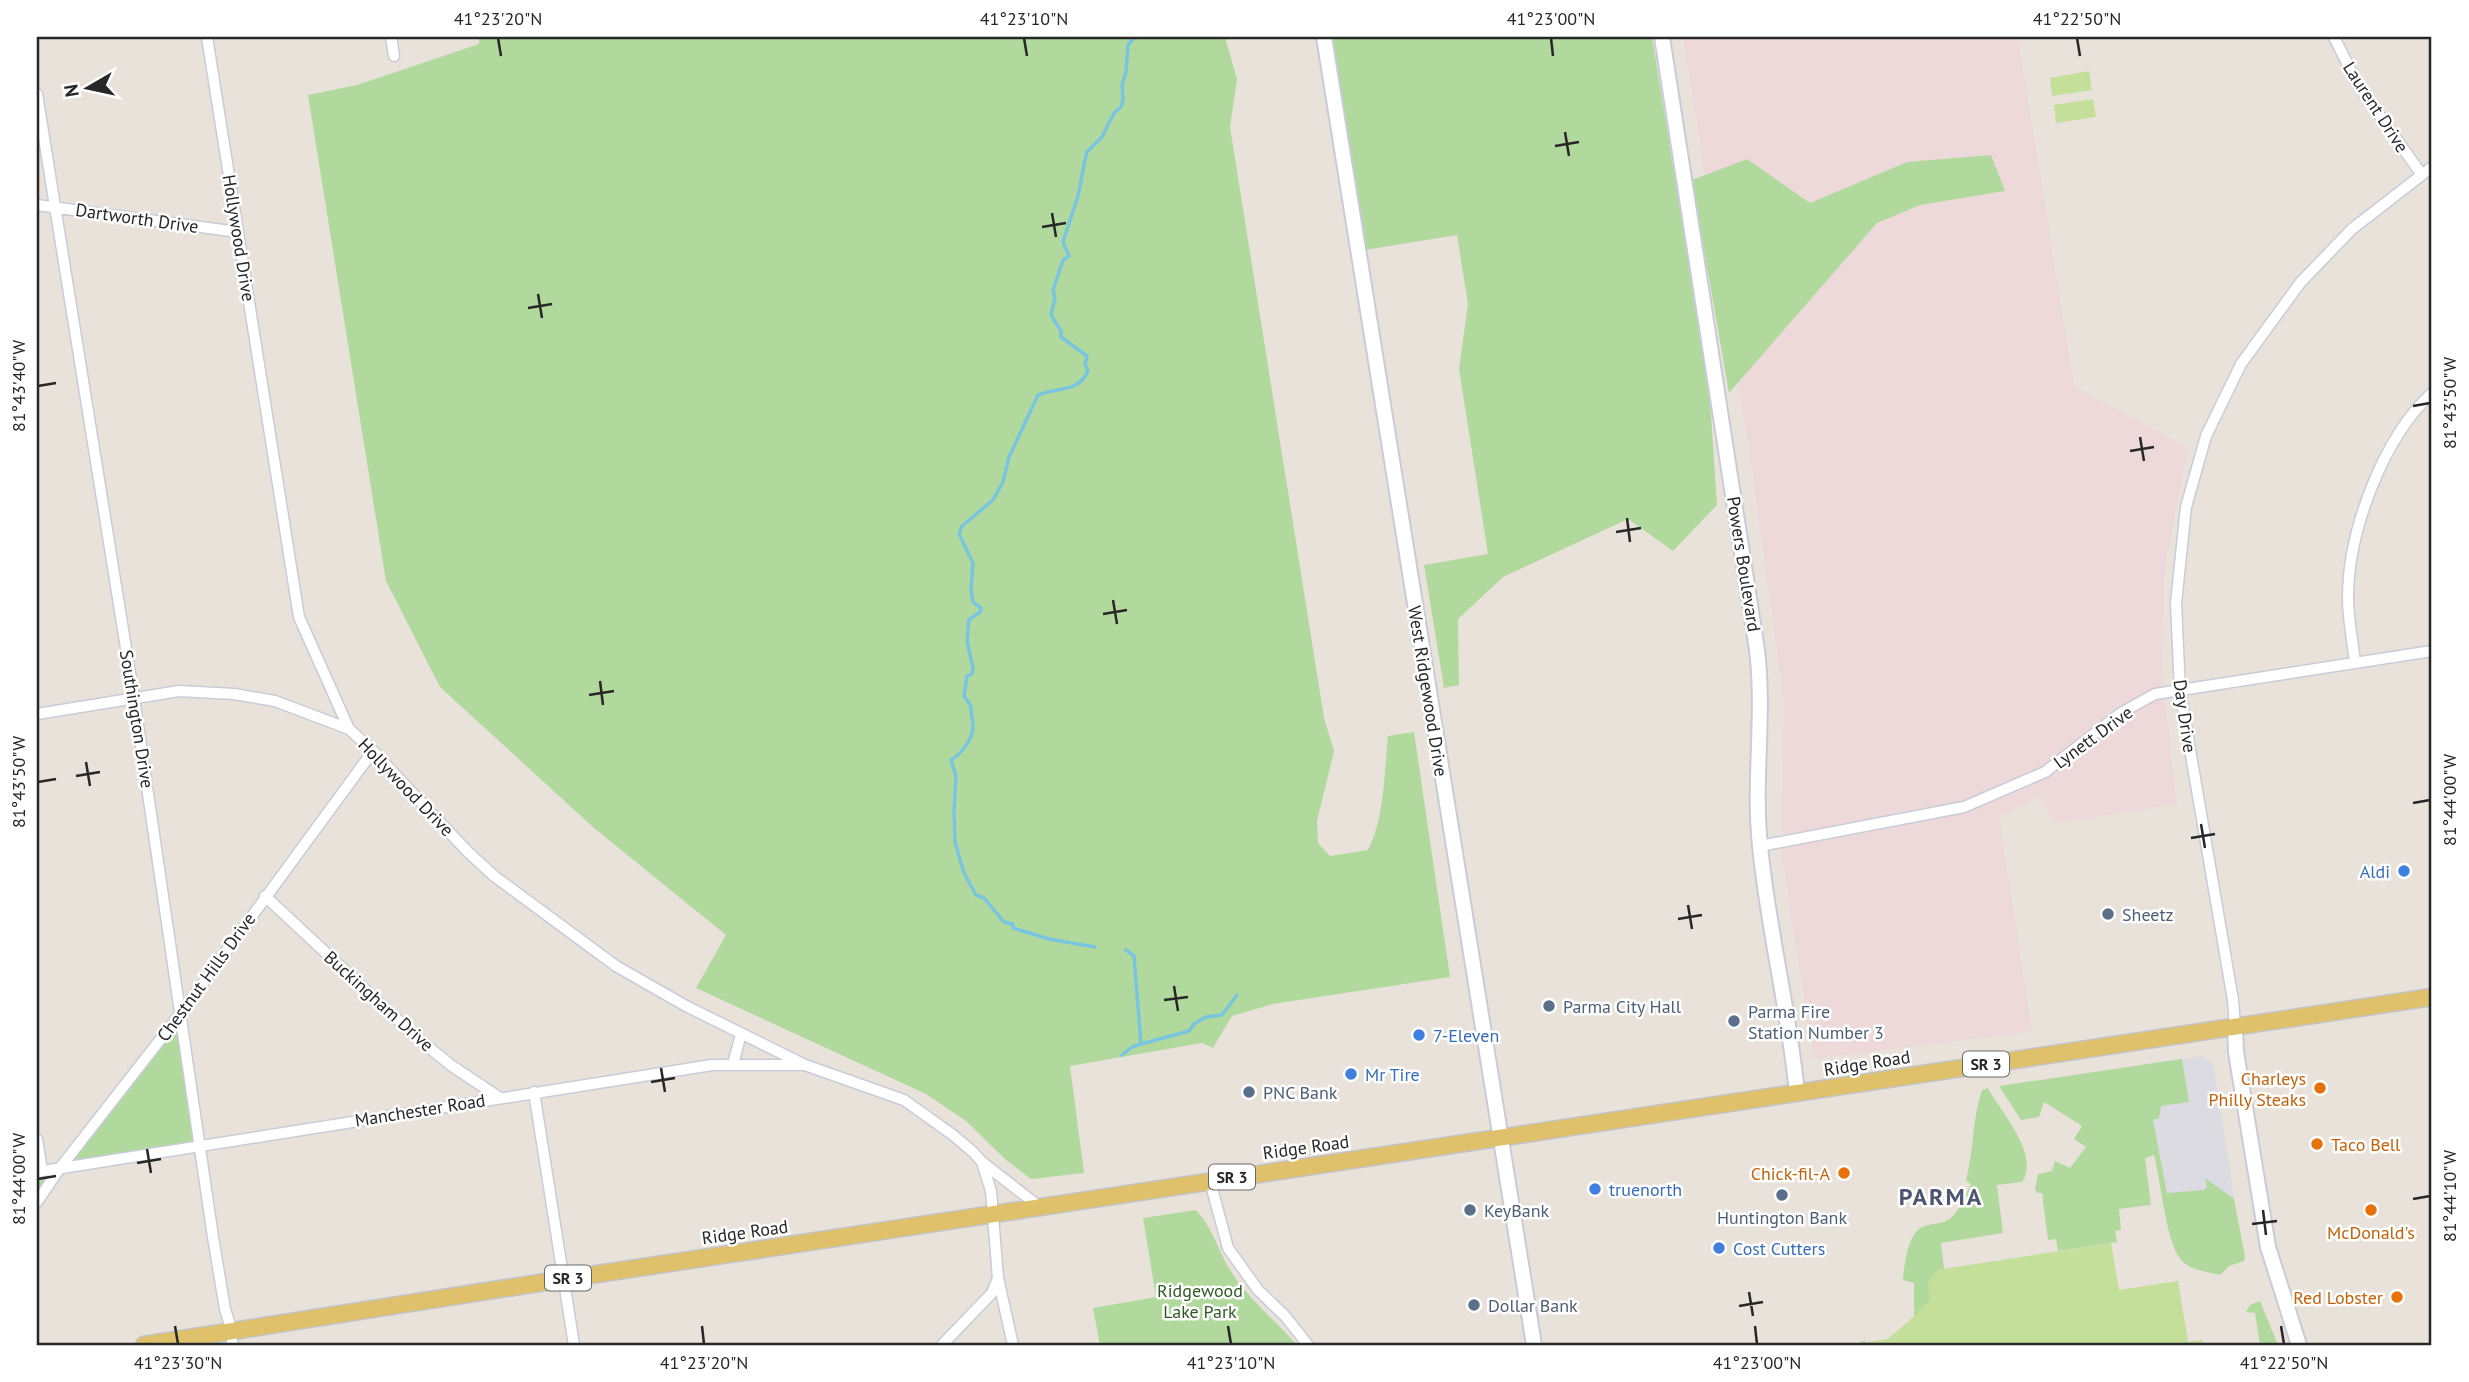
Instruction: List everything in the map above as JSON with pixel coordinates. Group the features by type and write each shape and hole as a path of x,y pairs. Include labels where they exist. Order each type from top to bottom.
{"main road":[{"name":"Ridge Road","path":"144,1345 232,1338 564,1279 2432,997"}],"street":[{"name":"Hollywood Drive","path":"207,37 299,617 349,729 494,876 616,966 686,1006 805,1065 904,1100 953,1135 982,1162 1041,1208"},
{"path":"391,37 394,56"},
{"name":"West Ridgewood Drive","path":"1324,37 1534,1345"},
{"name":"Powers Boulevard","path":"1662,37 1757,650 1760,709 1756,779 1760,846 1797,1093"},
{"name":"Laurent Drive","path":"2334,37 2358,85 2422,176"},
{"name":"Southington Drive","path":"37,94 134,698 199,1145 232,1338"},
{"name":"Day Drive","path":"2299,1345 2275,1275 2262,1218 2236,1052 2234,999 2180,691 2176,603 2184,518 2206,436 2241,364 2300,283 2352,229 2432,167"},
{"name":"Dartworth Drive","path":"37,205 238,232"},
{"path":"2355,663 2348,598 2355,542 2372,489 2388,452 2416,408 2432,393"},
{"name":"Lynett Drive","path":"1760,846 1967,806 2045,772 2121,713 2155,694 2432,651"},
{"path":"37,714 179,691 234,694 275,701 349,729"},
{"name":"Chestnut Hills Drive","path":"37,1202 60,1168 181,1013 373,751"},
{"name":"Buckingham Drive","path":"265,896 416,1037 452,1066 500,1098"},
{"path":"733,1064 741,1034"},
{"name":"Manchester Road","path":"39,1172 534,1092 733,1064 805,1065"},
{"path":"534,1092 574,1345"},
{"path":"37,1139 39,1172"},
{"path":"982,1162 991,1191 998,1278 1013,1345"},
{"path":"1210,1181 1228,1248 1258,1290 1285,1316 1308,1345"},
{"path":"942,1345 992,1293 998,1278"}],"shaded area":[{"path":"1683,37 2018,37 2074,386 2188,448 2165,567 2162,669 2177,804 2055,823 2039,796 1999,817 2032,1031 1814,1059 1782,856 1784,702 1750,454"},
{"path":"2202,1056 2211,1062 2214,1069 2236,1210 2169,1224 2139,1065"}],"green space":[{"path":"479,37 1225,37 1237,79 1230,127 1324,718 1334,751 1317,821 1318,843 1330,856 1368,850 1381,809 1388,736 1414,732 1450,977 1273,1004 1232,1016 1213,1048 1202,1043 1070,1066 1084,1173 1031,1179 1006,1160 966,1121 926,1094 696,988 726,935 594,828 440,687 386,581 308,95 357,85 479,44"},
{"path":"1331,37 1652,37 1709,384 1717,505 1673,551 1628,519 1503,577 1458,619 1459,685 1444,688 1424,565 1488,554 1459,369 1468,304 1457,235 1365,250"},
{"path":"2089,71 2092,90 2052,96 2050,78"},
{"path":"2093,99 2096,117 2056,123 2054,105"},
{"path":"1991,155 2005,191 1920,205 1877,223 1729,393 1692,180 1747,159 1810,203 1907,162"},
{"path":"181,1013 199,1145 60,1168"},
{"path":"2182,1059 2189,1102 2161,1106 2159,1118 2153,1120 2167,1193 2204,1190 2207,1187 2205,1178 2234,1199 2244,1261 2229,1266 2220,1275 2195,1269 2183,1262 2177,1254 2168,1228 2154,1155 2145,1158 2151,1205 2119,1209 2121,1230 2115,1231 2117,1242 2058,1251 2056,1239 2048,1240 2042,1193 2037,1193 2035,1188 2038,1174 2052,1171 2055,1161 2070,1168 2086,1147 2074,1139 2082,1126 2044,1102 2039,1117 2021,1120 1999,1086"},
{"path":"1988,1088 2017,1134 2026,1159 2022,1182 1997,1185 2003,1233 1941,1243 1944,1269 1937,1270 1933,1302 1897,1345 1859,1345 1861,1341 1867,1344 1888,1339 1914,1317 1914,1283 1903,1280 1908,1249 1919,1229 1951,1218 1965,1197 1971,1184 1966,1180 1976,1112 1982,1090"},
{"path":"60,1168 37,1202 37,1172"},
{"name":"Ridgewood Lake Park","path":"1196,1210 1241,1285 1297,1345 1100,1345 1093,1308 1156,1297 1143,1218"},
{"path":"2111,1243 2119,1290 2178,1281 2188,1342 2202,1340 2203,1345 1849,1345 1888,1339 1905,1325 1930,1300 1928,1282 1937,1270"},
{"path":"2260,1301 2278,1345 2260,1345 2255,1313 2246,1312 2250,1305"}],"waterway":[{"path":"1095,947 1049,939 1013,928 1013,924 1004,922 984,898 976,895 964,873 955,842 956,776 951,760 966,745 973,730 971,706 964,696 967,676 972,674 973,668 967,641 969,620 981,611 981,608 973,602 973,563 959,534 962,526 993,500 1003,482 1009,457 1038,395 1073,386 1079,383 1088,371 1085,364 1087,356 1061,337 1061,331 1051,315 1055,298 1053,290 1063,260 1069,256 1063,242 1078,196 1087,152 1102,137 1114,113 1121,107 1128,45 1135,37"},
{"path":"1122,1055 1141,1044 1134,956 1126,950"},
{"path":"1141,1044 1189,1031 1194,1024 1206,1017 1222,1015 1237,995"}],"place":[{"name":"Aldi","path":"2404,871"},
{"name":"Sheetz","path":"2108,914"},
{"name":"Parma City Hall","path":"1549,1006"},
{"name":"Parma Fire Station Number 3","path":"1734,1021"},
{"name":"7-Eleven","path":"1419,1035"},
{"name":"Mr Tire","path":"1351,1074"},
{"name":"Charleys Philly Steaks","path":"2320,1088"},
{"name":"PNC Bank","path":"1249,1092"},
{"name":"Taco Bell","path":"2317,1144"},
{"name":"Chick-fil-A","path":"1844,1173"},
{"name":"truenorth","path":"1595,1189"},
{"name":"Huntington Bank","path":"1782,1195"},
{"name":"KeyBank","path":"1470,1210"},
{"name":"McDonald's","path":"2371,1210"},
{"name":"Cost Cutters","path":"1719,1248"},
{"name":"Red Lobster","path":"2397,1297"},
{"name":"Dollar Bank","path":"1474,1305"}],"district":[{"name":"PARMA","path":"1941,1196"}]}
